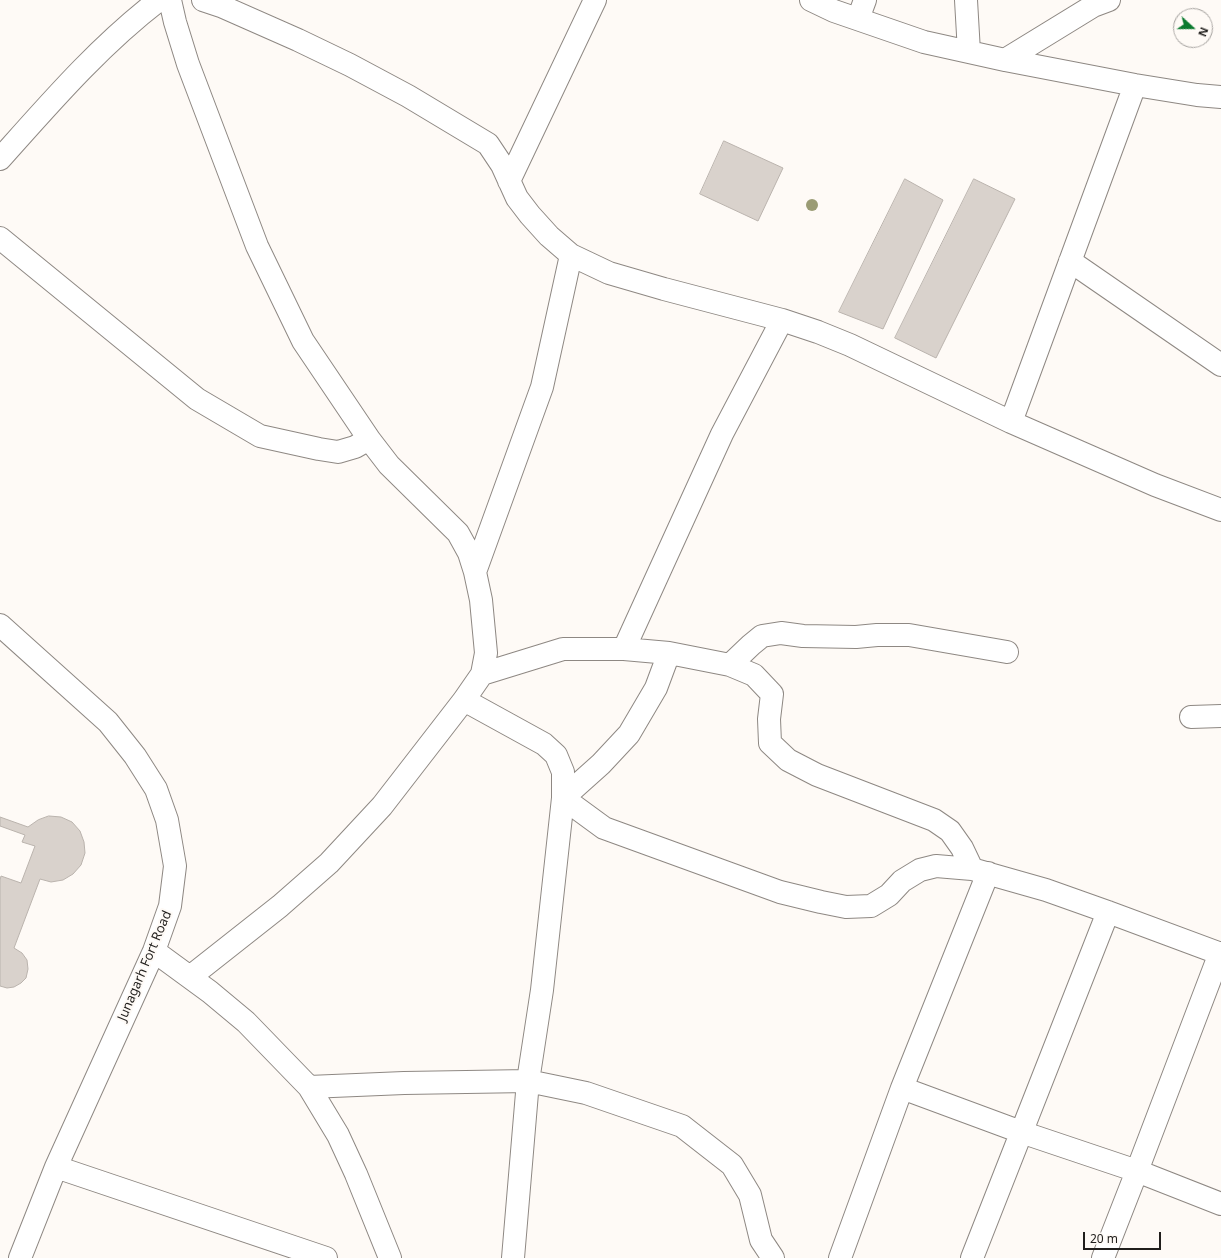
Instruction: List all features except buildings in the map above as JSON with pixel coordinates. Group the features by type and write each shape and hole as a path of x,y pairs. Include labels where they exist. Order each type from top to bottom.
{"street":[{"path":"0,159 55,97 100,51 133,20 159,0"},
{"path":"170,0 188,64 257,246 303,341 369,438 389,465 458,533 469,553 475,572 481,600 486,653 482,674 464,700 382,806 329,863 280,906 190,977"},
{"path":"203,0 221,6 298,40 350,65 414,99 488,144 500,160 508,181 517,198 549,236 571,255 608,273 782,320 818,332 850,345 1011,422 1155,484 1221,510"},
{"path":"508,181 595,0"},
{"path":"811,0 834,12 861,10 924,42 1005,60 1135,85 1197,95 1221,97"},
{"path":"966,0 969,52"},
{"path":"1005,60 1093,6 1109,0"},
{"path":"1011,422 1135,85"},
{"path":"0,238 197,399 260,436 338,452 355,447 369,438"},
{"path":"475,572 542,387 571,255"},
{"path":"1070,261 1221,365"},
{"path":"624,650 722,434 782,320"},
{"name":"Junagarh Fort Road","path":"0,625 108,722 135,756 156,789 167,820 175,866 170,906 154,951 56,1167 20,1258"},
{"path":"730,664 762,636 781,632 803,636 856,637 877,635 909,635 1007,652"},
{"path":"482,674 563,649 624,650 669,653 730,664 754,675 772,694 769,719 770,743 788,760 817,775 934,820 950,831 980,871"},
{"path":"563,798 601,764 629,734 656,688 669,653"},
{"path":"464,700 544,744 556,755 563,772 563,798 542,990 528,1081 513,1258"},
{"path":"1192,717 1221,716"},
{"path":"563,798 604,828 780,892 846,907 871,906 889,895 902,881 920,870 936,866 980,871 1046,890 1221,954 1103,1258"},
{"path":"840,1258 980,871"},
{"path":"972,1258 1108,912"},
{"path":"154,951 190,977 246,1022 309,1087 338,1135 356,1174 390,1258"},
{"path":"309,1087 404,1083 528,1081 586,1092 682,1126 732,1165 750,1195 761,1240 774,1258"},
{"path":"902,1088 1021,1132 1138,1171 1221,1204"},
{"path":"56,1167 326,1258"}]}
